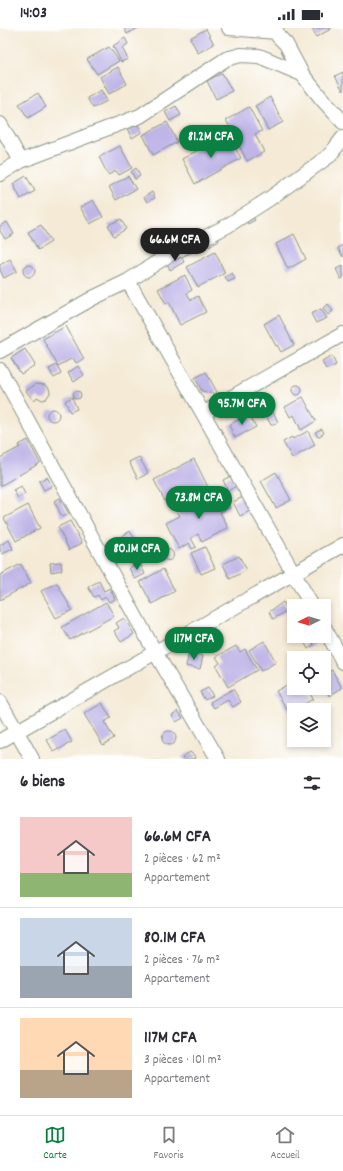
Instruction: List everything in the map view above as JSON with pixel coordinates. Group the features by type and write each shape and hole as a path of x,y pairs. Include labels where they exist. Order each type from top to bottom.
{"street":[{"path":"229,28 276,30 278,36 286,44 302,74 343,122"},
{"path":"0,174 21,161 140,116 226,59 241,55 259,56 302,74"},
{"path":"0,124 21,161"},
{"path":"0,351 93,298 128,281 170,254 202,240 227,226 269,199 329,156 343,138"},
{"path":"128,281 308,599"},
{"path":"204,413 343,334"},
{"path":"0,370 155,652 218,759"},
{"path":"0,741 343,546"},
{"path":"331,640 343,662"},
{"path":"0,702 32,759"}],"building":[{"path":"124,28 138,28 127,34"},
{"path":"312,28 331,28 331,29 316,37"},
{"path":"206,29 214,44 198,53 190,38"},
{"path":"125,38 128,44 122,48 128,59 121,62 113,46"},
{"path":"109,47 119,61 97,74 87,59"},
{"path":"118,67 127,84 109,94 100,77"},
{"path":"343,72 343,91 335,76"},
{"path":"222,73 232,91 216,99 207,81"},
{"path":"101,90 107,101 93,108 87,98"},
{"path":"38,93 46,107 28,118 19,104"},
{"path":"270,97 283,122 268,130 255,106"},
{"path":"176,106 181,115 170,121 165,112"},
{"path":"249,107 262,131 255,134 264,152 247,161 226,120"},
{"path":"136,121 142,132 132,138 126,127"},
{"path":"167,122 177,142 153,155 143,135"},
{"path":"227,134 241,158 195,184 182,159"},
{"path":"120,146 132,168 119,175 116,171 108,175 99,157"},
{"path":"136,168 140,176 135,179 131,172"},
{"path":"26,176 35,191 21,199 13,184"},
{"path":"128,176 136,189 116,200 109,187"},
{"path":"152,192 155,198 147,202 144,197"},
{"path":"93,200 103,217 90,224 80,207"},
{"path":"251,213 255,220 248,224 244,217"},
{"path":"121,219 126,229 114,236 108,225"},
{"path":"7,222 14,234 5,239 0,231 0,226"},
{"path":"41,225 51,242 38,250 28,232"},
{"path":"216,234 219,241 209,247 206,240"},
{"path":"294,234 306,259 288,269 276,244"},
{"path":"343,245 343,257 338,248"},
{"path":"215,252 225,273 198,287 187,267"},
{"path":"180,254 184,262 170,270 166,261"},
{"path":"10,259 17,271 4,278 0,270 0,265"},
{"path":"27,265 31,265 35,271 31,277 27,277 23,273 23,269"},
{"path":"343,266 343,278 341,279 336,269"},
{"path":"232,273 235,279 228,282 225,277"},
{"path":"185,275 192,290 187,293 191,300 198,296 206,312 180,325 169,302 166,304 158,289"},
{"path":"328,304 333,311 328,315 323,308"},
{"path":"321,309 327,318 316,323 311,314"},
{"path":"279,315 294,345 281,352 264,324"},
{"path":"66,326 84,359 76,363 73,358 58,366 43,339"},
{"path":"25,349 35,365 21,374 11,358"},
{"path":"332,356 336,365 326,369 322,362"},
{"path":"57,365 61,374 54,378 49,369"},
{"path":"78,366 84,375 74,382 68,373"},
{"path":"206,372 217,392 213,394 202,391 195,378"},
{"path":"36,384 45,385 49,388 50,393 46,399 42,400 37,397 34,401 26,391"},
{"path":"295,385 299,385 301,386 301,394 295,395 292,392 292,388"},
{"path":"75,391 79,391 81,395 79,399 75,399 73,397 73,393"},
{"path":"72,397 77,409 70,412 65,401"},
{"path":"303,397 316,421 301,430 294,415 290,417 285,407"},
{"path":"53,409 57,411 59,415 57,419 53,421 49,419 47,415 49,411"},
{"path":"273,412 278,422 271,425 266,416"},
{"path":"249,414 256,427 235,438 229,425"},
{"path":"322,429 324,433 318,437 315,432"},
{"path":"308,431 315,445 292,458 283,442 292,437 293,439"},
{"path":"28,440 40,463 0,486 0,458 20,447 19,445"},
{"path":"139,457 148,473 138,479 129,462"},
{"path":"194,459 208,487 168,507 154,480"},
{"path":"276,472 291,500 276,508 261,481"},
{"path":"231,476 236,486 228,491 223,480"},
{"path":"47,477 52,486 44,490 39,481"},
{"path":"21,486 25,494 18,498 13,490"},
{"path":"210,492 214,501 224,496 230,508 220,512 228,528 202,542 198,534 191,538 196,547 192,549 189,543 179,549 166,523 180,516 176,509"},
{"path":"245,496 252,510 240,516 233,502"},
{"path":"60,498 69,514 62,517 54,501"},
{"path":"28,505 40,528 16,541 4,518"},
{"path":"70,521 82,543 69,550 58,527"},
{"path":"130,531 138,545 126,552 119,538"},
{"path":"9,540 13,549 2,554 0,545"},
{"path":"205,547 215,568 201,574 191,553"},
{"path":"168,549 172,551 174,555 172,559 168,561 164,559 162,555 164,551"},
{"path":"239,556 247,570 230,579 223,564"},
{"path":"61,562 62,570 51,572 50,563"},
{"path":"139,562 145,574 135,579 129,568"},
{"path":"21,564 31,583 0,600 0,575"},
{"path":"163,569 175,591 152,604 140,582"},
{"path":"99,581 104,591 110,588 115,599 109,602 106,597 101,600 98,595 94,597 88,587"},
{"path":"57,583 72,610 56,618 41,591"},
{"path":"106,602 114,616 70,640 62,627"},
{"path":"283,602 287,608 287,611 273,619 269,612"},
{"path":"124,618 134,634 121,642 114,631 119,628 116,623"},
{"path":"264,641 276,662 261,671 249,650"},
{"path":"305,643 313,643 314,645 308,649"},
{"path":"236,646 240,652 245,649 257,670 228,687 216,666 220,663 216,657"},
{"path":"189,652 203,656 200,669 186,666"},
{"path":"331,671 342,688 331,695"},
{"path":"287,685 287,695 311,695 313,699 306,703 287,703 287,710 276,691"},
{"path":"208,688 213,696 205,700 200,692"},
{"path":"233,689 241,702 233,707 228,700 214,708 210,702"},
{"path":"102,703 111,718 104,722 114,738 103,745 84,714"},
{"path":"178,711 183,718 176,722 172,715"},
{"path":"65,730 72,742 54,752 47,740"},
{"path":"169,731 174,733 176,738 174,743 169,745 164,743 162,738 164,733"},
{"path":"190,752 196,759 182,759 183,756"}]}
